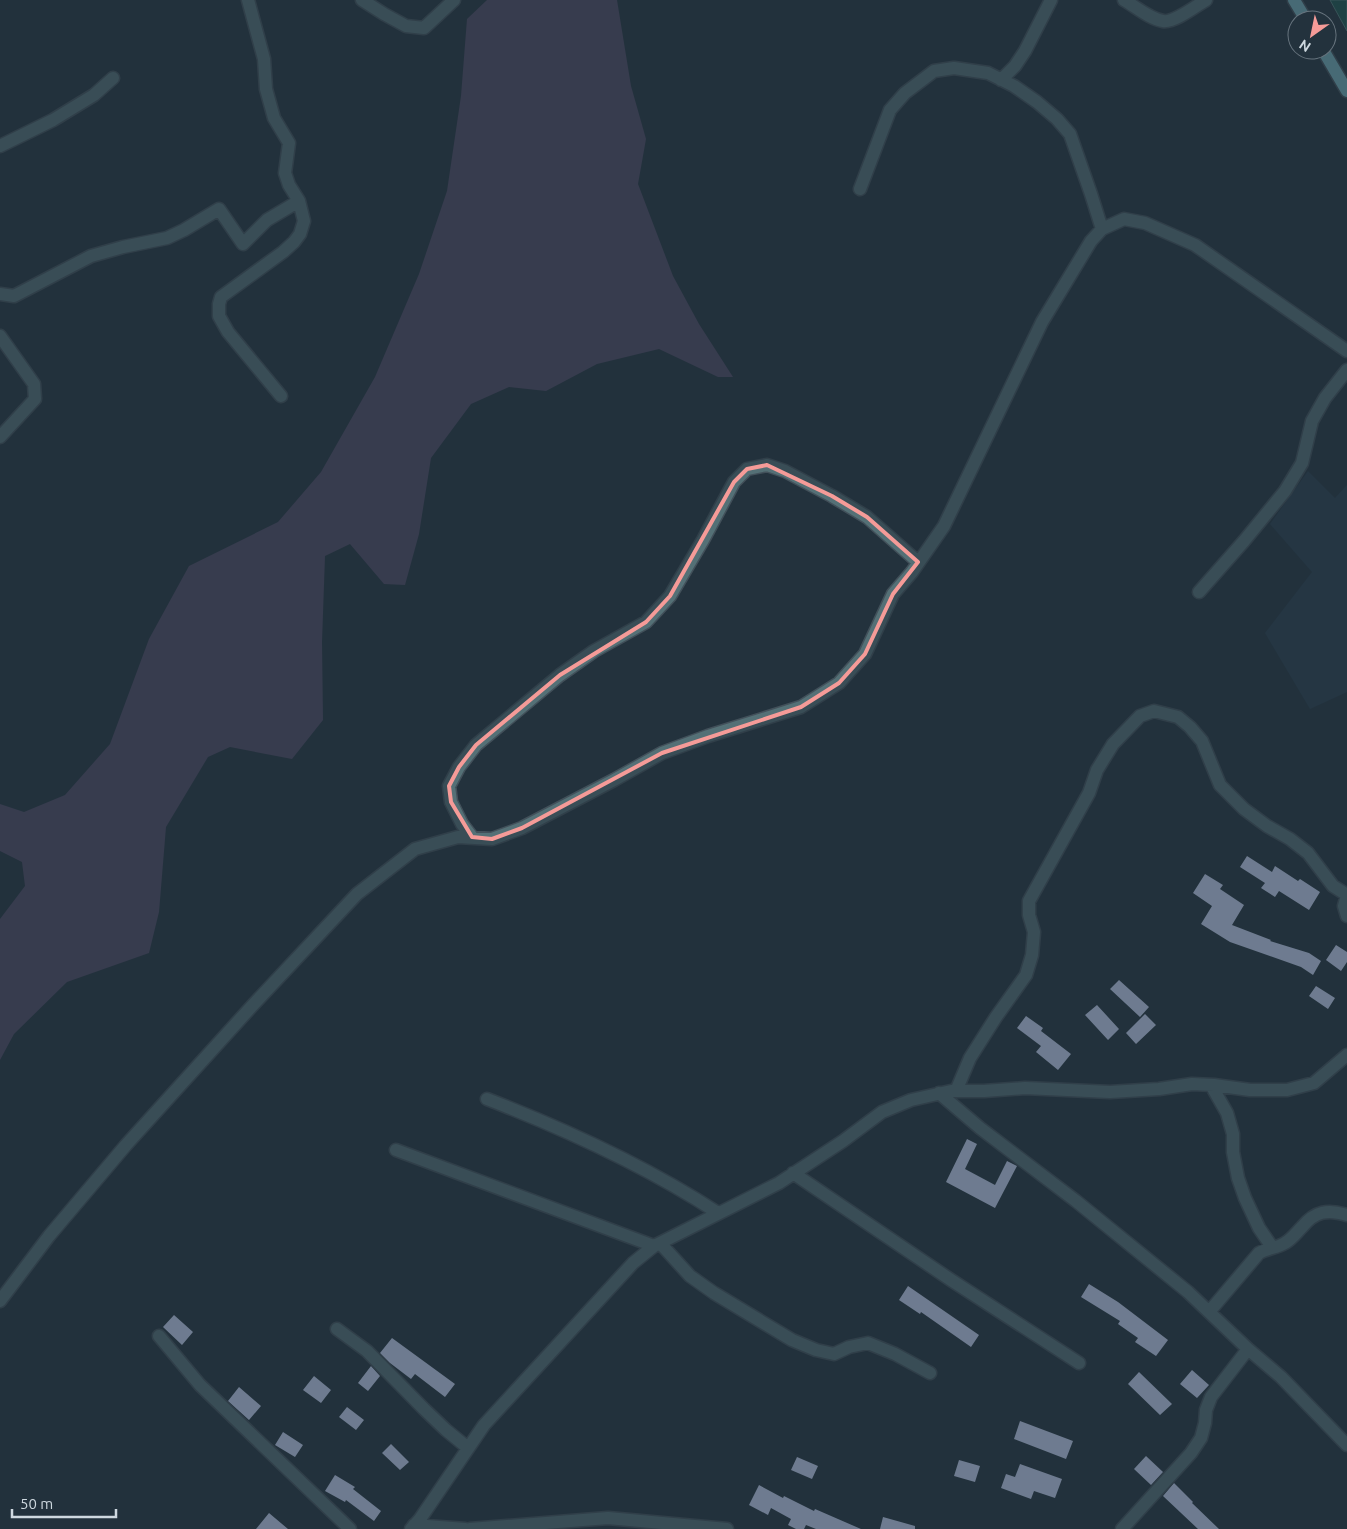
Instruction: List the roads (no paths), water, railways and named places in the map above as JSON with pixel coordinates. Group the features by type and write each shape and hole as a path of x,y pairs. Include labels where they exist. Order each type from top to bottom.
{"main road":[{"path":"1329,60 1347,92"}],"street":[{"path":"248,0 264,60 266,89 274,118 289,143 285,173 299,201 304,220 300,234 294,242 221,297 219,316 228,332 281,396"},
{"path":"362,0 406,26 424,28 454,0"},
{"path":"1001,80 1015,66 1025,51 1051,0"},
{"path":"1124,0 1155,19 1165,22 1184,14 1206,0"},
{"path":"860,189 890,110 905,94 934,71 954,68 988,74 1014,86 1057,119 1070,134 1102,229"},
{"path":"0,146 53,120 94,95 113,78"},
{"path":"0,294 14,296 91,256 167,238 219,209 243,244 267,220 299,201"},
{"path":"0,1301 49,1236 126,1145 252,1006 358,894 415,849 458,837 492,838 522,828 662,753 708,736 801,707 839,683 865,654 893,594 944,526 1042,322 1091,240 1102,229 1124,218 1145,223 1195,245 1347,351"},
{"path":"0,336 34,384 34,399 0,437"},
{"path":"1199,592 1244,542 1285,491 1302,463 1312,421 1325,398 1347,370"},
{"path":"472,837 462,824 451,802 449,786 459,767 476,746 560,675 594,651 646,622 670,596 734,482 747,469 767,465 785,471 832,496 867,516 918,562"},
{"path":"956,1091 970,1058 1026,975 1032,955 1034,932 1029,915 1029,901 1089,793 1101,763 1113,744 1140,716 1154,711 1178,717 1190,727 1202,741 1220,785 1244,809 1308,853 1333,886 1347,895 1344,906 1347,916"},
{"path":"412,1527 484,1425 634,1263 657,1245 779,1183 843,1141 882,1112 911,1100 956,1091 1025,1088 1110,1092 1160,1090 1192,1084 1250,1090 1287,1090 1314,1083 1347,1055"},
{"path":"1211,1085 1227,1113 1233,1134 1233,1152 1238,1178 1245,1198 1259,1228 1272,1247"},
{"path":"939,1093 980,1128 1188,1292 1248,1349 1281,1377 1347,1445"},
{"path":"486,1099 537,1118 606,1150 718,1213"},
{"path":"396,1150 657,1245 690,1276 714,1293 792,1340 816,1350 834,1354 868,1343 895,1354 930,1373"},
{"path":"794,1173 951,1280 1079,1363"},
{"path":"1209,1312 1259,1253 1266,1248 1284,1244 1316,1214 1331,1211 1347,1216"},
{"path":"338,1329 368,1351 430,1414 468,1448"},
{"path":"158,1336 200,1385 350,1529"},
{"path":"1122,1529 1191,1453 1201,1438 1206,1410 1211,1397 1248,1349"},
{"path":"470,1529 608,1518 727,1529"},
{"path":"412,1527 466,1529"}]}
